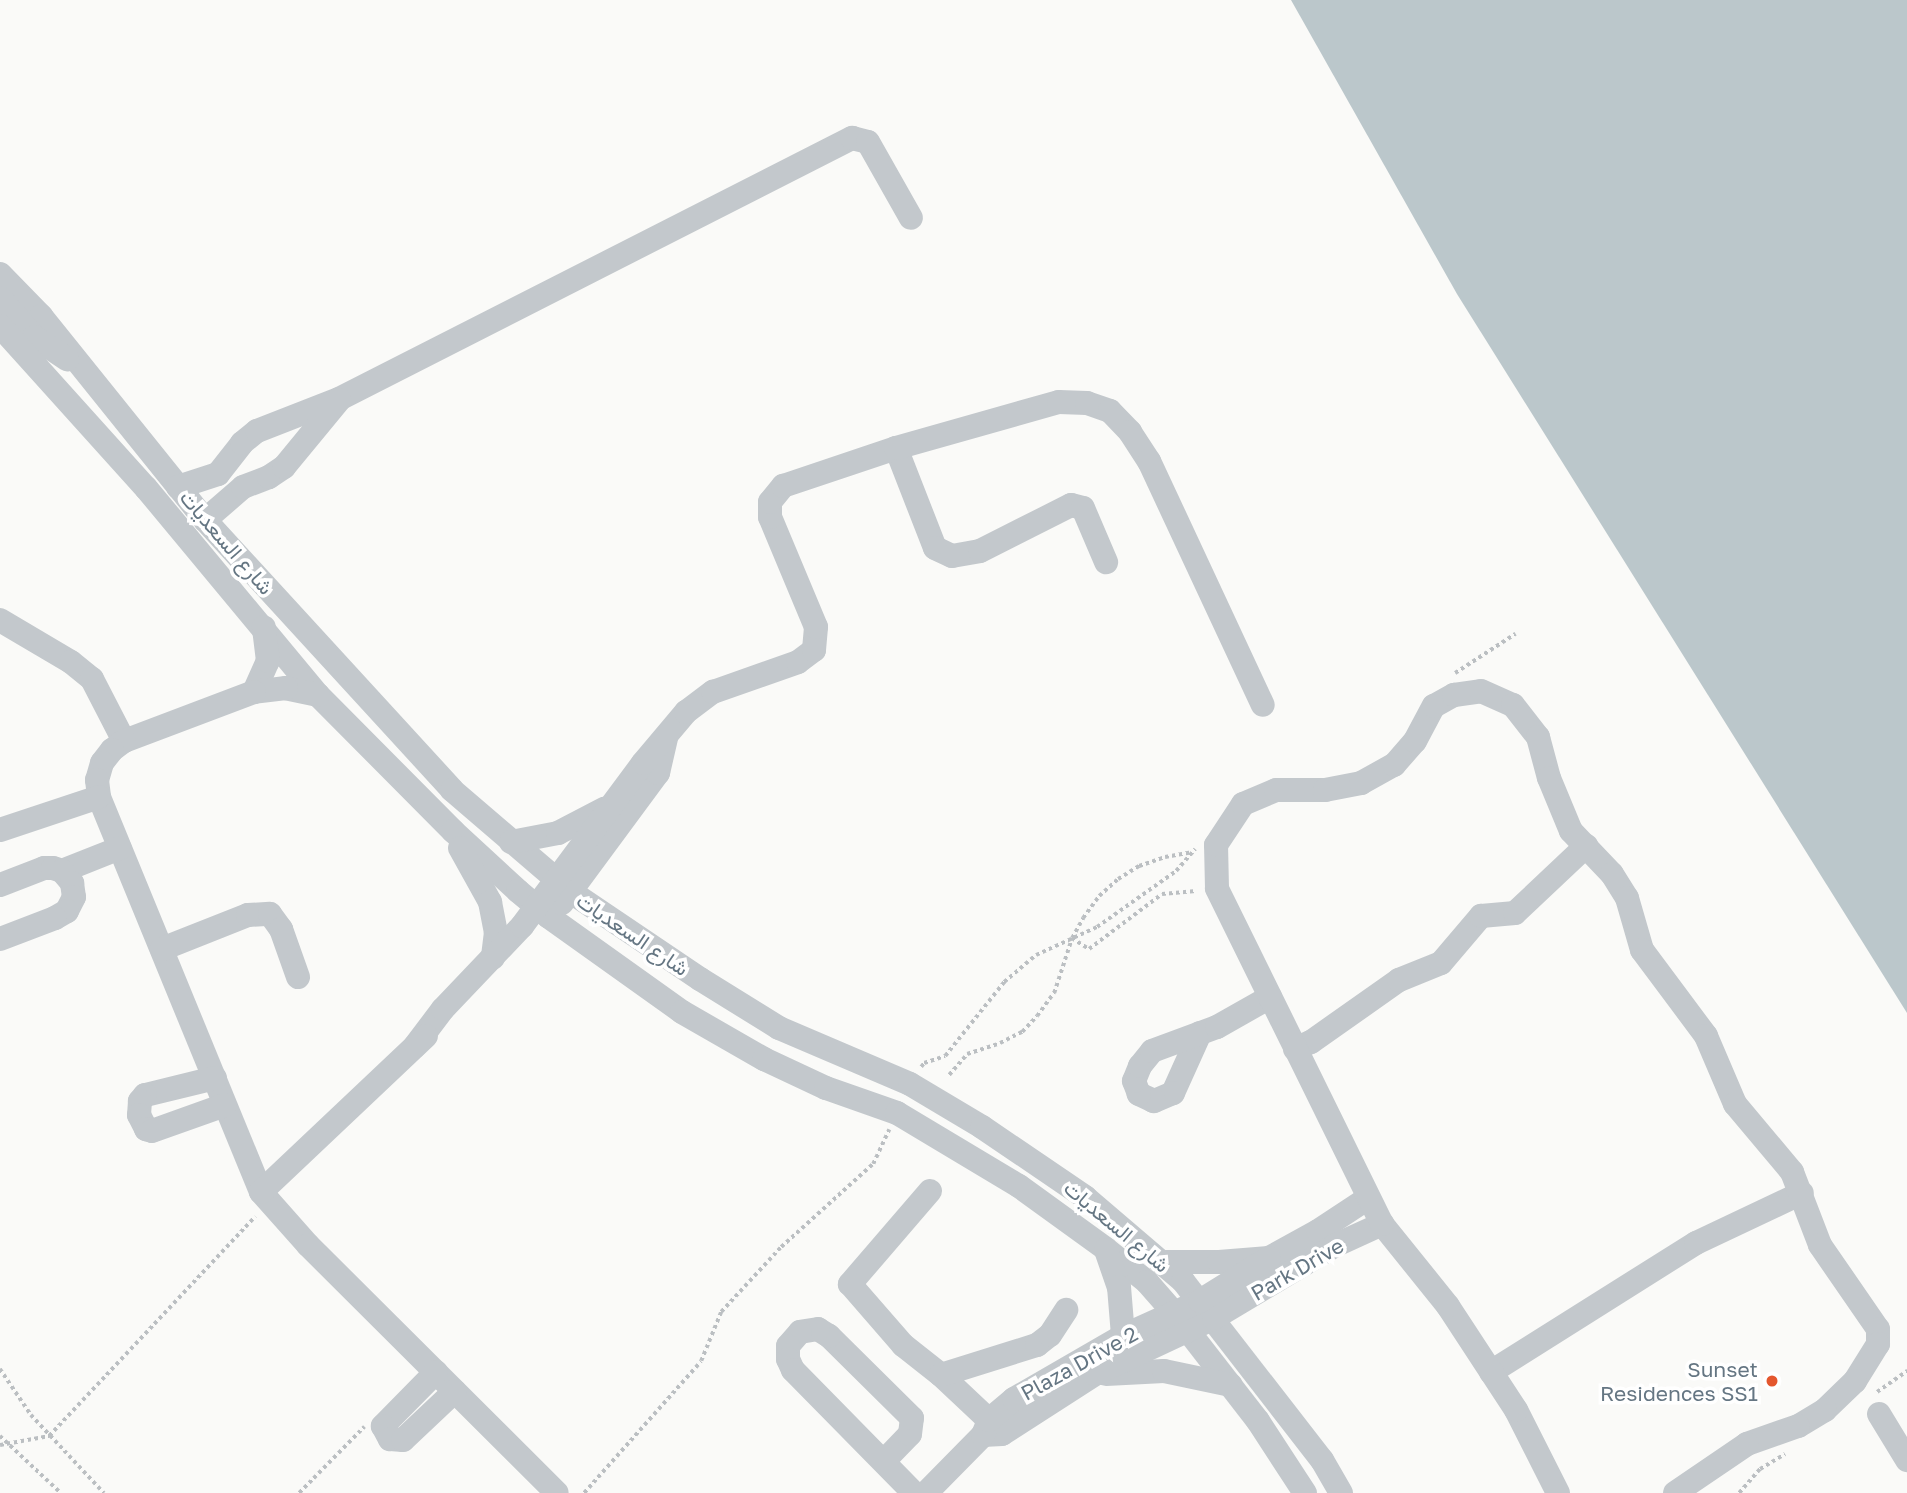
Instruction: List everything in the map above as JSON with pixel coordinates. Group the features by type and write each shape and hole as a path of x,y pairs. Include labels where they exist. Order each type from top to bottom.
{"street":[{"path":"146,488 164,500 183,493 218,474 242,443 257,431 339,399 852,138 868,142 911,218"},
{"path":"0,252 9,269 4,286"},
{"name":"شارع السعديات","path":"4,286 41,316 205,520 452,790 564,886 779,1028 910,1084 982,1127 1085,1197 1161,1262 1207,1310 1322,1460 1341,1493"},
{"name":"شارع السعديات","path":"0,326 146,488 318,695 453,831 542,912 682,1012 764,1059 826,1088 897,1114 1019,1186 1106,1249 1147,1282 1182,1322 1231,1385 1305,1493"},
{"path":"205,520 235,492 284,467 339,399"},
{"path":"564,886 616,801 643,763 666,739 680,718 699,700 713,692 798,662 814,650 816,626 770,517 770,502 777,490 896,448 1059,402 1087,403 1110,411 1149,461 1263,705"},
{"path":"896,448 935,548 952,556 980,551 1071,505 1083,508 1106,562"},
{"path":"0,620 71,662 92,679 124,741"},
{"path":"254,692 268,661 264,627"},
{"path":"318,695 286,688 254,692 124,741 112,750 102,764 97,780 99,797 225,1105 266,1196 308,1245 557,1493"},
{"path":"1558,1493 1516,1410 1448,1306 1382,1224 1217,888 1216,845 1244,804 1276,790 1325,790 1361,783 1394,765 1415,741 1434,706 1454,695 1481,691 1513,705 1538,737 1560,809 1571,831 1612,874 1627,898 1642,950 1706,1036 1735,1104 1792,1172 1820,1245 1878,1329 1878,1344 1855,1381 1825,1410 1798,1426 1746,1444 1675,1493"},
{"path":"266,1196 415,1046 542,912 658,773 666,739"},
{"path":"0,830 99,797"},
{"path":"512,842 558,833 616,801"},
{"path":"453,831 490,902 496,932 493,958"},
{"path":"1295,1049 1311,1042 1399,980 1441,963 1481,916 1515,913 1586,846"},
{"path":"0,885 44,868 62,871 120,848"},
{"path":"0,939 67,911 74,897 72,883 62,871"},
{"path":"415,1046 443,1009 542,912"},
{"path":"162,949 248,915 270,914 281,929 299,977"},
{"path":"1200,1033 1270,997"},
{"path":"215,1078 145,1095 140,1101 139,1115 152,1131 225,1105"},
{"path":"930,1191 850,1284 903,1345 941,1375 986,1428"},
{"path":"1491,1372 1696,1244 1802,1193"},
{"name":"Park Drive","path":"1207,1310 1269,1258 1318,1231 1368,1198"},
{"name":"Park Drive","path":"1207,1310 1382,1224"},
{"path":"1106,1249 1119,1287 1122,1336"},
{"path":"1161,1262 1219,1262 1269,1258"},
{"path":"941,1375 1037,1345 1050,1335 1066,1310"},
{"path":"1182,1322 1207,1310"},
{"name":"Plaza Drive 2","path":"923,1492 1014,1399 1122,1336 1182,1322"},
{"name":"Plaza Drive 2","path":"986,1428 1002,1434 1182,1322"},
{"path":"889,1456 912,1429 908,1412 824,1332 811,1329 794,1336 787,1353 793,1370 889,1456 923,1492"},
{"path":"1095,1374 1164,1371 1231,1385"},
{"path":"436,1372 383,1426 390,1439 402,1440 455,1391"},
{"path":"1874,1406 1907,1460"}],"path":[{"path":"949,1075 967,1054 1022,1032 1037,1016 1054,993 1072,939 1099,896 1118,879 1165,857 1192,852"},
{"path":"1072,939 1088,949 1162,894 1217,888"},
{"path":"584,1493 701,1361 721,1312 781,1247 873,1164 897,1114"},
{"path":"0,1446 49,1437 266,1196"},
{"path":"0,1369 25,1408 49,1437 104,1493"},
{"path":"1874,1406 1907,1371"},
{"path":"0,1436 61,1493"}],"shaded area":[{"path":"1291,0 1907,0 1907,1013 1457,294"}],"place":[{"name":"Sunset Residences SS1","path":"1772,1381"}]}
